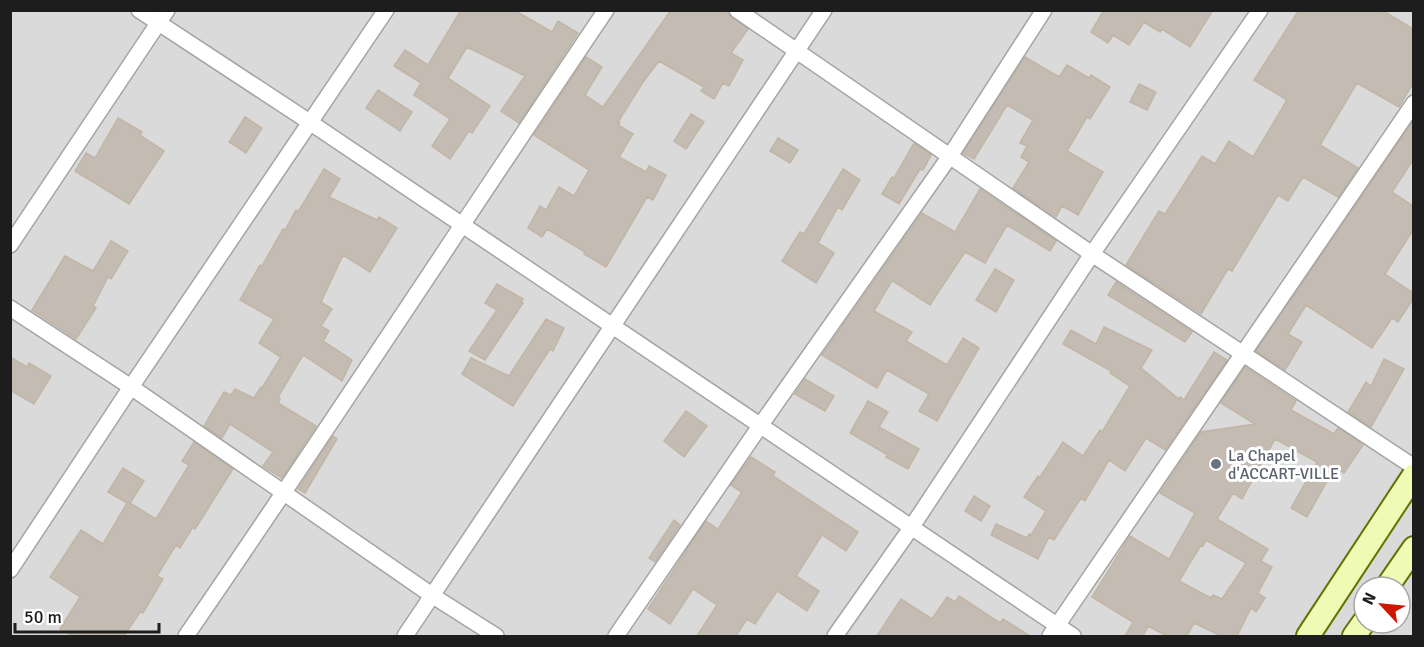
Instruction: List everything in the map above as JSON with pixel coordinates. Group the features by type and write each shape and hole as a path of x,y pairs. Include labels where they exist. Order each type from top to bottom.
{"main road":[{"path":"1308,636 1413,475"},
{"path":"1395,575 1413,548"}],"street":[{"path":"139,10 462,224 911,528 1053,631 1073,636"},
{"path":"10,245 167,10"},
{"path":"10,570 386,10"},
{"path":"186,636 285,492 606,10"},
{"path":"737,10 1092,254 1413,467"},
{"path":"405,636 824,10"},
{"path":"616,636 950,156 1044,10"},
{"path":"835,636 911,528 1092,254 1260,10"},
{"path":"1053,631 1413,103"},
{"path":"10,308 131,387 433,596 495,636"}],"shaded area":[{"path":"10,11 1413,11 1413,636 11,636"}],"building":[{"path":"461,10 514,10 552,32 558,21 578,33 519,123 501,111 525,76 467,47 448,78 490,106 472,133 469,131 450,159 432,146 450,119 414,95 421,83 394,66 405,50 428,65"},
{"path":"671,10 723,10 748,29 731,53 743,60 729,86 723,83 714,99 701,91 704,87 659,61 643,82 618,122 620,123 618,125 633,134 619,157 646,172 649,166 666,175 653,200 647,197 606,267 547,229 542,237 528,228 540,206 546,210 559,187 574,196 589,170 534,135 586,57 602,67 585,95 603,107"},
{"path":"1104,10 1213,10 1190,47 1162,29 1160,32 1144,22 1129,45 1113,35 1108,43 1091,32"},
{"path":"1299,10 1382,10 1413,29 1413,83 1399,107 1357,83 1320,145 1358,168 1338,197 1303,177 1288,201 1278,195 1232,271 1228,269 1201,314 1126,265 1159,211 1165,214 1202,156 1215,164 1229,141 1253,157 1287,100 1254,80"},
{"path":"1025,57 1059,77 1067,65 1089,78 1091,75 1110,87 1090,119 1087,117 1067,151 1103,172 1078,215 1062,206 1056,217 1013,188 1029,162 1021,157 1027,146 1020,143 1033,120 1007,105 974,159 963,153"},
{"path":"1139,84 1156,92 1147,110 1130,102"},
{"path":"378,90 412,112 400,131 366,108"},
{"path":"691,114 704,122 686,149 674,141"},
{"path":"245,117 262,128 246,153 229,142"},
{"path":"118,118 142,132 140,135 164,151 129,204 75,171 86,153 95,158"},
{"path":"1413,121 1413,160 1392,192 1413,206 1413,230 1385,274 1413,293 1413,299 1398,322 1392,318 1372,348 1306,305 1288,334 1302,342 1285,370 1256,351"},
{"path":"778,138 798,150 790,163 770,151"},
{"path":"914,143 931,155 899,204 882,194"},
{"path":"324,169 340,179 329,197 377,220 379,217 397,228 370,272 343,255 321,302 332,309 321,326 329,331 323,341 352,360 342,381 303,355 278,397 280,399 278,403 316,426 282,478 263,466 273,452 230,424 222,438 204,426 224,392 231,395 235,389 254,398 281,357 259,343 274,319 240,300 283,229 285,230 296,210 298,212"},
{"path":"843,169 860,180 842,210 838,207 818,243 834,253 816,283 782,261 800,232 804,234"},
{"path":"980,189 1056,241 1050,251 1007,225 985,263 965,252 930,305 893,281 891,282 874,311 912,332 906,341 947,365 963,338 979,348 937,421 919,411 929,394 887,370 877,388 822,355 922,213 955,232"},
{"path":"111,241 128,251 111,279 108,277 93,306 96,308 76,339 32,310 65,256 93,271"},
{"path":"995,269 1014,280 996,312 976,300"},
{"path":"1116,282 1192,332 1185,342 1108,295"},
{"path":"497,284 523,299 521,302 523,303 485,360 469,351 497,310 485,303"},
{"path":"546,319 564,328 553,351 550,349 513,406 462,374 471,358 509,376"},
{"path":"1104,327 1152,350 1141,368 1179,399 1180,397 1184,400 1214,352 1227,360 1165,450 1146,438 1125,471 1109,460 1085,501 1081,498 1054,540 1049,537 1038,559 991,535 996,524 1027,538 1029,534 1031,535 1046,511 1024,497 1063,442 1083,456 1100,430 1102,432 1130,386 1110,373 1111,371 1063,344 1071,330 1096,344"},
{"path":"10,357 27,367 29,363 51,376 34,404 10,390"},
{"path":"1384,359 1404,369 1371,427 1348,412 1366,382 1371,386"},
{"path":"1245,367 1296,401 1291,410 1334,434 1338,428 1363,445 1344,473 1335,467 1307,517 1291,508 1317,462 1275,439 1242,499 1233,493 1217,519 1268,549 1261,561 1272,567 1258,593 1265,598 1256,612 1251,608 1237,636 1221,636 1194,623 1187,636 1167,636 1148,626 1143,636 1125,636 1133,622 1092,597 1130,536 1169,559 1195,513 1160,493 1201,432 1255,424 1221,403","holes":["1206,540 1246,563 1222,599 1213,595 1211,598 1179,581"]},
{"path":"805,379 834,396 825,411 795,394"},
{"path":"868,401 888,412 879,427 919,449 908,469 850,433"},
{"path":"686,411 707,426 684,457 664,441"},
{"path":"333,436 337,439 305,493 298,489"},
{"path":"194,442 233,469 195,529 193,527 180,548 176,545 157,576 163,579 143,613 140,612 124,636 73,636 60,629 80,597 50,577 81,530 103,544 127,503 108,492 123,468 144,481 130,503 156,519 189,465 182,461"},
{"path":"751,457 775,472 773,476 858,532 846,551 822,535 796,576 819,591 807,611 777,591 755,624 747,619 736,636 697,636 717,605 693,589 670,624 648,609 706,521 718,529 742,492 731,485"},
{"path":"974,496 990,506 981,521 965,511"},
{"path":"674,520 680,525 655,562 649,558"},
{"path":"959,596 1000,623 1003,619 1030,636 877,636 901,599 932,619 947,597 955,602"}],"place":[{"name":"La Chapel d'ACCART-VILLE","path":"1216,464"}]}
